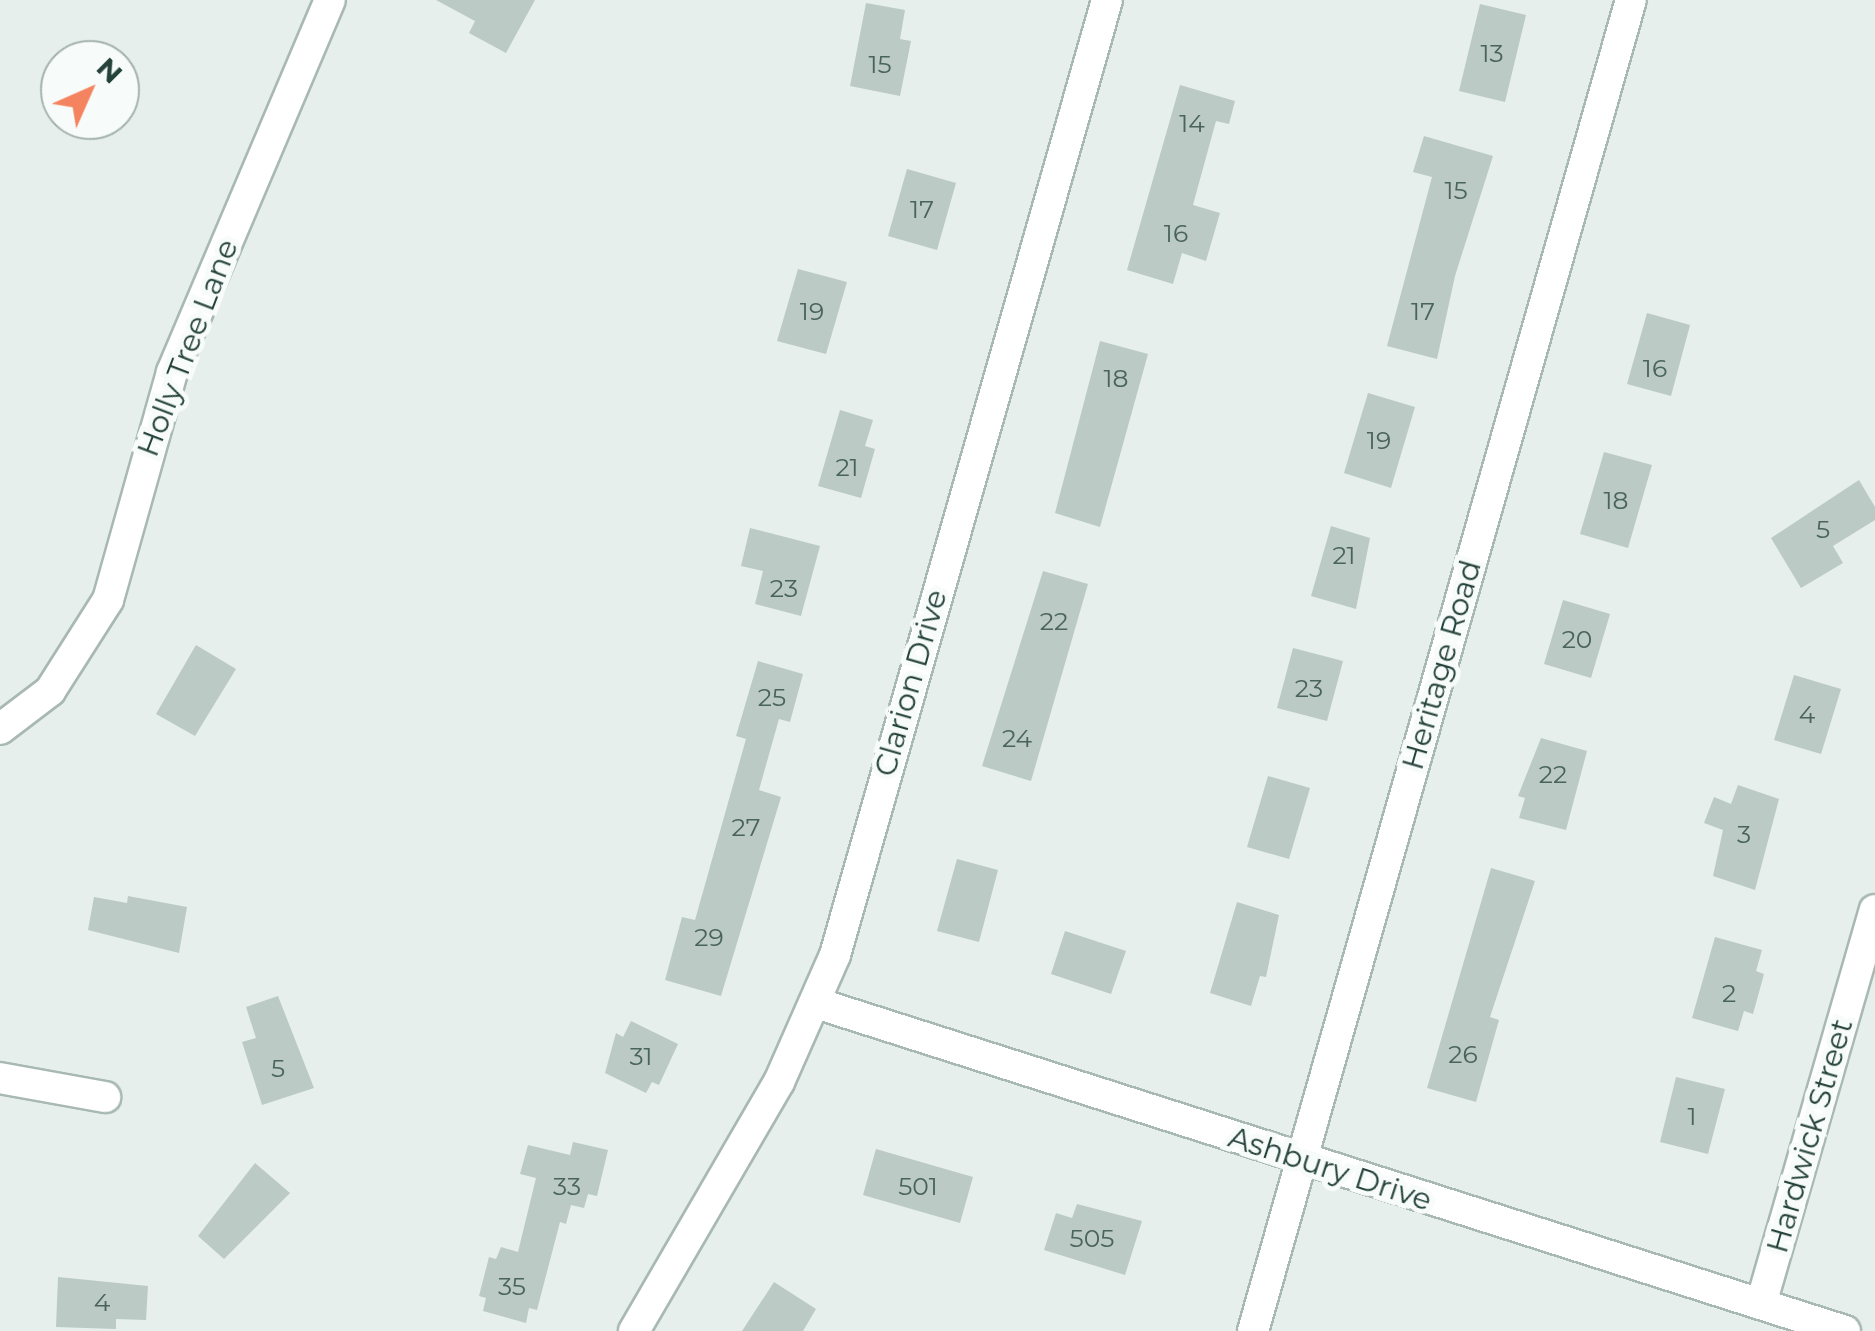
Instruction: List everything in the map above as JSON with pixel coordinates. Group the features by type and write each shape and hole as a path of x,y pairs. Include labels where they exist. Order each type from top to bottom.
{"street":[{"name":"Holly Tree Lane","path":"0,729 50,691 108,600 172,372 330,0"},
{"name":"Clarion Drive","path":"634,1331 779,1082 816,1004 1107,0"},
{"name":"Heritage Road","path":"1253,1331 1631,0"},
{"name":"Hardwick Street","path":"1761,1304 1875,910"},
{"name":"Ashbury Drive","path":"816,1004 1845,1331"},
{"path":"0,1078 106,1097"}],"building":[{"path":"436,0 535,0 506,53 469,33 475,21"},
{"path":"866,3 905,10 900,39 911,41 900,96 850,86"},
{"path":"1480,4 1526,15 1505,102 1459,91"},
{"path":"1180,85 1235,101 1229,124 1216,121 1193,205 1220,213 1206,261 1182,253 1173,284 1127,270"},
{"path":"1424,136 1493,156 1455,276 1437,359 1387,346 1432,177 1413,172"},
{"path":"907,169 956,183 937,250 888,236"},
{"path":"798,269 847,282 826,354 777,341"},
{"path":"1647,313 1690,325 1671,396 1627,384"},
{"path":"1100,341 1148,354 1100,527 1055,513"},
{"path":"1368,393 1415,407 1391,488 1344,473"},
{"path":"840,410 873,420 865,446 875,449 861,498 818,486"},
{"path":"1604,452 1652,465 1628,548 1580,534"},
{"path":"1859,480 1875,507 1875,520 1833,546 1843,563 1801,588 1771,538"},
{"path":"1331,526 1370,538 1356,609 1311,596"},
{"path":"750,528 820,546 801,616 755,604 763,571 741,566"},
{"path":"1043,571 1088,584 1031,781 982,766"},
{"path":"1563,600 1610,614 1591,678 1544,664"},
{"path":"196,645 236,669 195,736 156,714"},
{"path":"1293,648 1343,661 1327,721 1277,708"},
{"path":"758,661 803,674 790,722 779,719 759,790 781,797 721,996 665,980 682,917 695,920 746,739 736,736"},
{"path":"1794,675 1841,689 1821,754 1774,740"},
{"path":"1541,738 1587,751 1566,830 1519,818 1525,798 1518,796"},
{"path":"1268,776 1310,788 1289,859 1247,847"},
{"path":"1738,785 1779,799 1755,890 1713,876 1723,830 1704,823 1714,797 1731,804"},
{"path":"957,859 998,870 979,942 937,931"},
{"path":"1491,868 1535,881 1490,1017 1499,1020 1476,1102 1427,1088"},
{"path":"128,896 187,907 179,953 88,930 94,897 127,903"},
{"path":"1237,902 1279,915 1266,977 1260,976 1251,1006 1210,993"},
{"path":"1065,931 1126,951 1111,994 1051,974"},
{"path":"1715,937 1762,950 1756,971 1764,974 1753,1014 1744,1011 1738,1031 1692,1018"},
{"path":"278,996 314,1088 262,1105 242,1042 256,1038 246,1007"},
{"path":"631,1021 678,1044 659,1085 652,1082 646,1093 605,1073 616,1033 623,1037"},
{"path":"1676,1077 1725,1089 1708,1154 1660,1142"},
{"path":"573,1142 608,1150 597,1196 588,1194 584,1208 571,1205 566,1224 560,1222 537,1310 529,1308 526,1323 483,1311 486,1298 479,1296 489,1257 496,1259 501,1247 518,1252 536,1178 520,1174 528,1145 570,1155"},
{"path":"876,1149 973,1177 960,1223 863,1195"},
{"path":"255,1163 290,1193 224,1259 198,1236"},
{"path":"1077,1204 1142,1221 1125,1275 1044,1250 1056,1213 1072,1218"},
{"path":"58,1277 148,1286 146,1320 116,1319 116,1329 56,1327"},
{"path":"774,1282 816,1309 803,1331 742,1331"}]}
